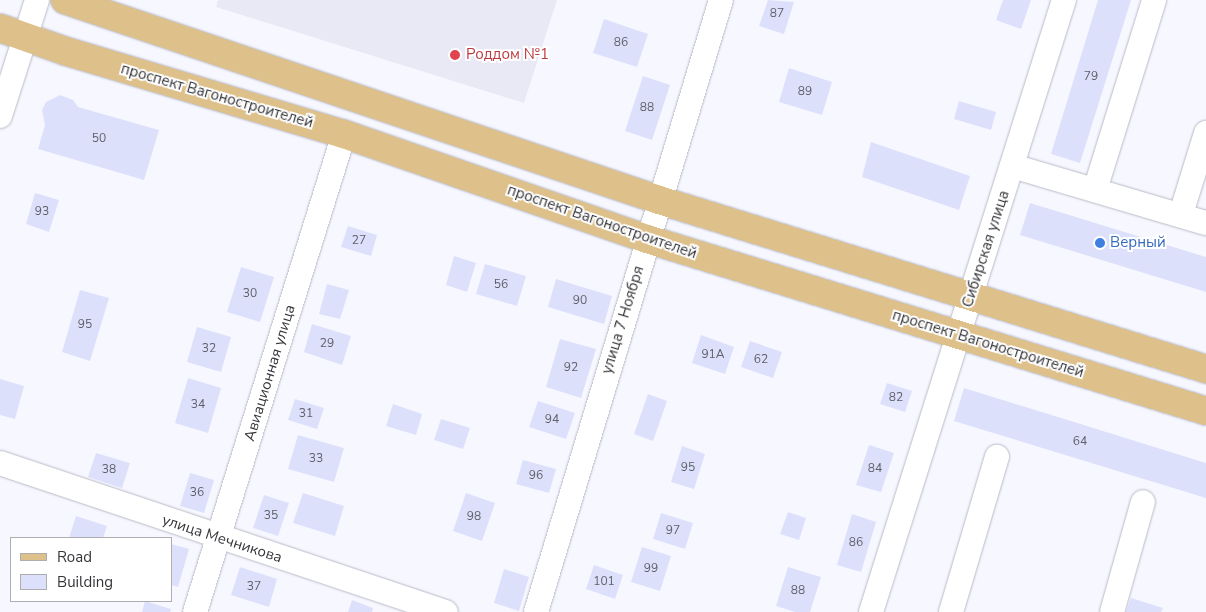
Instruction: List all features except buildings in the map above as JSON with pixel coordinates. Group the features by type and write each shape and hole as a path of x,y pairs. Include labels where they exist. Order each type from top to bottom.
{"main road":[{"path":"65,0 659,200 971,298 1206,369"},
{"name":"проспект Вагоностроителей","path":"12,32 65,51 344,134 647,239 1206,411"}],"street":[{"path":"0,116 12,32 37,0"},
{"name":"улица 7 Ноября","path":"536,612 647,239 721,0"},
{"name":"Сибирская улица","path":"871,612 1064,0"},
{"path":"1095,190 1154,0"},
{"path":"1181,214 1206,132"},
{"name":"Авиационная улица","path":"195,612 344,134"},
{"path":"1012,166 1181,214 1206,223"},
{"path":"951,612 997,457"},
{"name":"улица Мечникова","path":"0,463 219,538 446,612"},
{"path":"1112,612 1143,502"}],"shaded area":[{"name":"Роддом №1","path":"218,0 557,0 524,103 216,7"}],"place":[{"name":"Роддом №1","path":"455,55"},
{"name":"Верный","path":"1100,243"}]}
